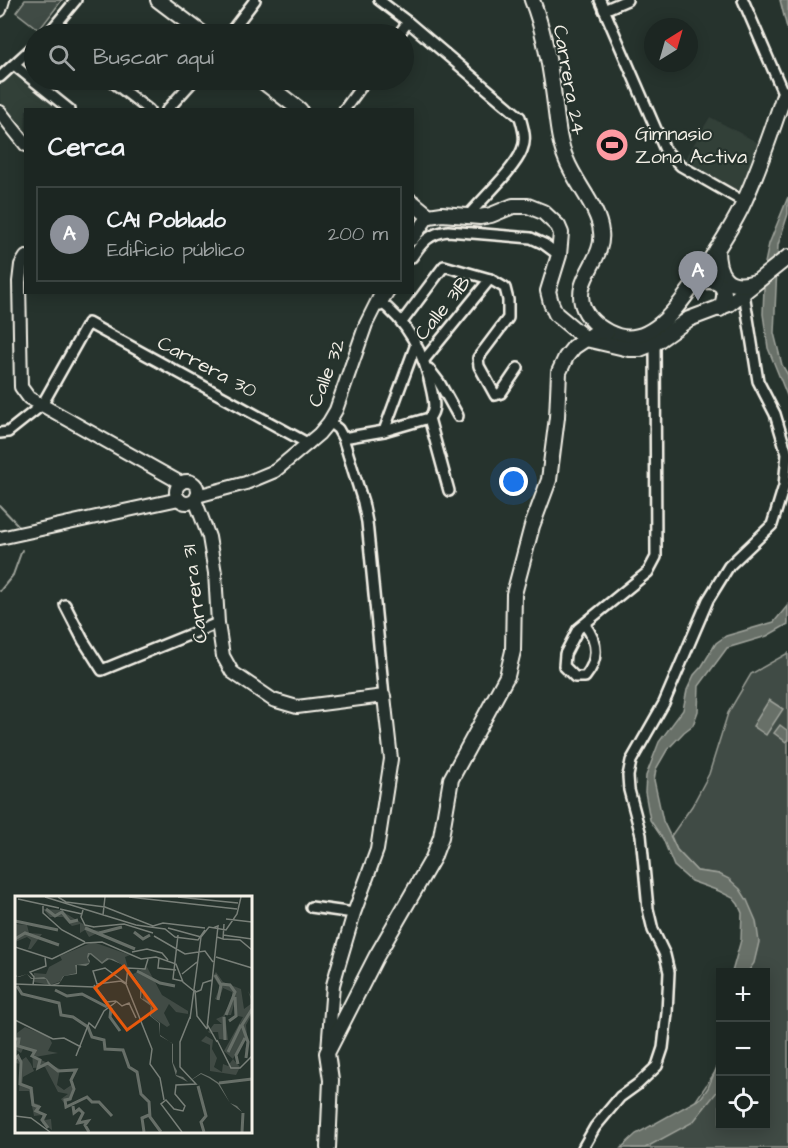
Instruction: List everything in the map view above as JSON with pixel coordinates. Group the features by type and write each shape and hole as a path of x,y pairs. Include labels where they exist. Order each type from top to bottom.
{"main road":[{"path":"158,0 190,24"},
{"name":"Carrera 24","path":"532,0 543,34 560,145 566,162 600,222 602,236 597,255 581,286 581,297 584,309 592,320 607,332"},
{"path":"274,90 297,108"},
{"path":"328,1148 332,1080 327,1053 376,957 433,858 441,837 451,779 507,675 513,651 514,594 532,526 549,480 557,417 559,372 574,347 598,332 607,332 627,338 641,336 649,332 679,306 717,249 744,202 786,94"},
{"path":"414,204 429,216 491,215 513,207 528,206 543,212 558,226 561,233 559,255 548,291 550,303 556,314 586,339 629,349 640,349 655,343 689,319 720,309 744,293 788,257"},
{"path":"717,249 717,265 722,276 732,283 744,286 755,282"},
{"path":"694,284 710,279 717,282 724,294 720,309"}],"street":[{"path":"0,10 3,0"},
{"path":"58,24 76,0"},
{"path":"237,24 255,0"},
{"path":"379,0 410,24"},
{"path":"627,0 602,5 665,150 681,166 744,202"},
{"path":"743,0 786,94"},
{"path":"414,27 520,117 525,131 522,150 508,171 467,217"},
{"path":"0,77 24,56"},
{"path":"14,65 24,73"},
{"path":"45,90 68,108"},
{"path":"123,90 146,108"},
{"path":"168,108 185,90"},
{"path":"345,108 359,90"},
{"path":"0,112 24,142"},
{"path":"414,236 429,216"},
{"path":"414,254 427,237 448,231 531,238 559,255"},
{"path":"0,538 153,506 188,495 162,471 29,398 21,387 19,282 24,260"},
{"path":"402,322 444,266 490,279 505,288 508,318 478,358 479,366 495,394 501,393 518,368"},
{"name":"Calle 31B","path":"426,363 490,279"},
{"path":"583,1148 595,1127 620,1097 657,1066 663,1048 668,1013 669,972 665,955 653,930 648,909 641,836 629,790 628,776 631,761 664,703 708,600 729,566 772,525 784,486 787,454 775,414 759,381 744,293"},
{"path":"381,296 402,322 458,416"},
{"name":"Calle 32","path":"188,495 230,487 275,471 309,444 329,423 366,324 381,296"},
{"name":"Carrera 30","path":"42,405 88,323 293,433 309,444"},
{"path":"585,625 592,633 596,646 594,666 585,676 574,677 564,666 565,654 578,629 648,572 656,557 655,343"},
{"path":"384,431 416,344"},
{"path":"344,438 384,431 429,418 434,413 434,405 426,363"},
{"path":"0,433 8,432 42,405"},
{"path":"429,418 449,491"},
{"path":"327,1053 333,985 354,913 377,850 391,759 363,502 344,438 338,429 329,423"},
{"name":"Carrera 31","path":"188,495 209,537 223,656 232,672 273,700 297,707 384,696"},
{"path":"64,605 102,670 218,623"},
{"path":"311,907 354,913"}],"shaded area":[{"path":"25,0 62,0 44,24 31,24 16,12"},
{"path":"780,0 788,0 788,32"},
{"path":"14,65 24,73 24,90 46,90 69,108 24,108 24,144 0,112 0,77"},
{"path":"710,117 766,147 744,202 681,166"},
{"path":"788,197 788,214 778,245 774,333 782,365 788,375 788,398 768,348 763,314 765,263 769,244"},
{"path":"788,605 788,624 767,636 727,648 699,686 698,711 693,725 667,750 656,769 654,780 663,821 677,850 697,871 719,874 729,879 740,889 756,921 759,942 754,963 751,968 733,968 741,940 742,913 738,904 733,898 719,891 691,881 674,866 663,839 650,820 645,792 646,776 659,742 683,710 687,690 694,675 716,643 726,636 774,622"},
{"path":"788,653 788,1148 633,1148 684,1118 716,1071 716,1130 770,1130 770,968 747,968 756,929 719,874 697,871 677,850 671,836 692,806 709,774 728,713 751,674"},
{"path":"769,700 783,709 766,735 753,726"},
{"path":"780,725 788,731 786,742 774,733"},
{"path":"716,1069 716,1093 693,1122 645,1148 621,1148 636,1134 701,1098"}],"waterway":[{"path":"0,506 18,525"},
{"path":"0,591 13,575 22,550"}],"place":[{"name":"Gimnasio Zona Activa","path":"612,145"},
{"name":"CAI Poblado","path":"698,301"}]}
